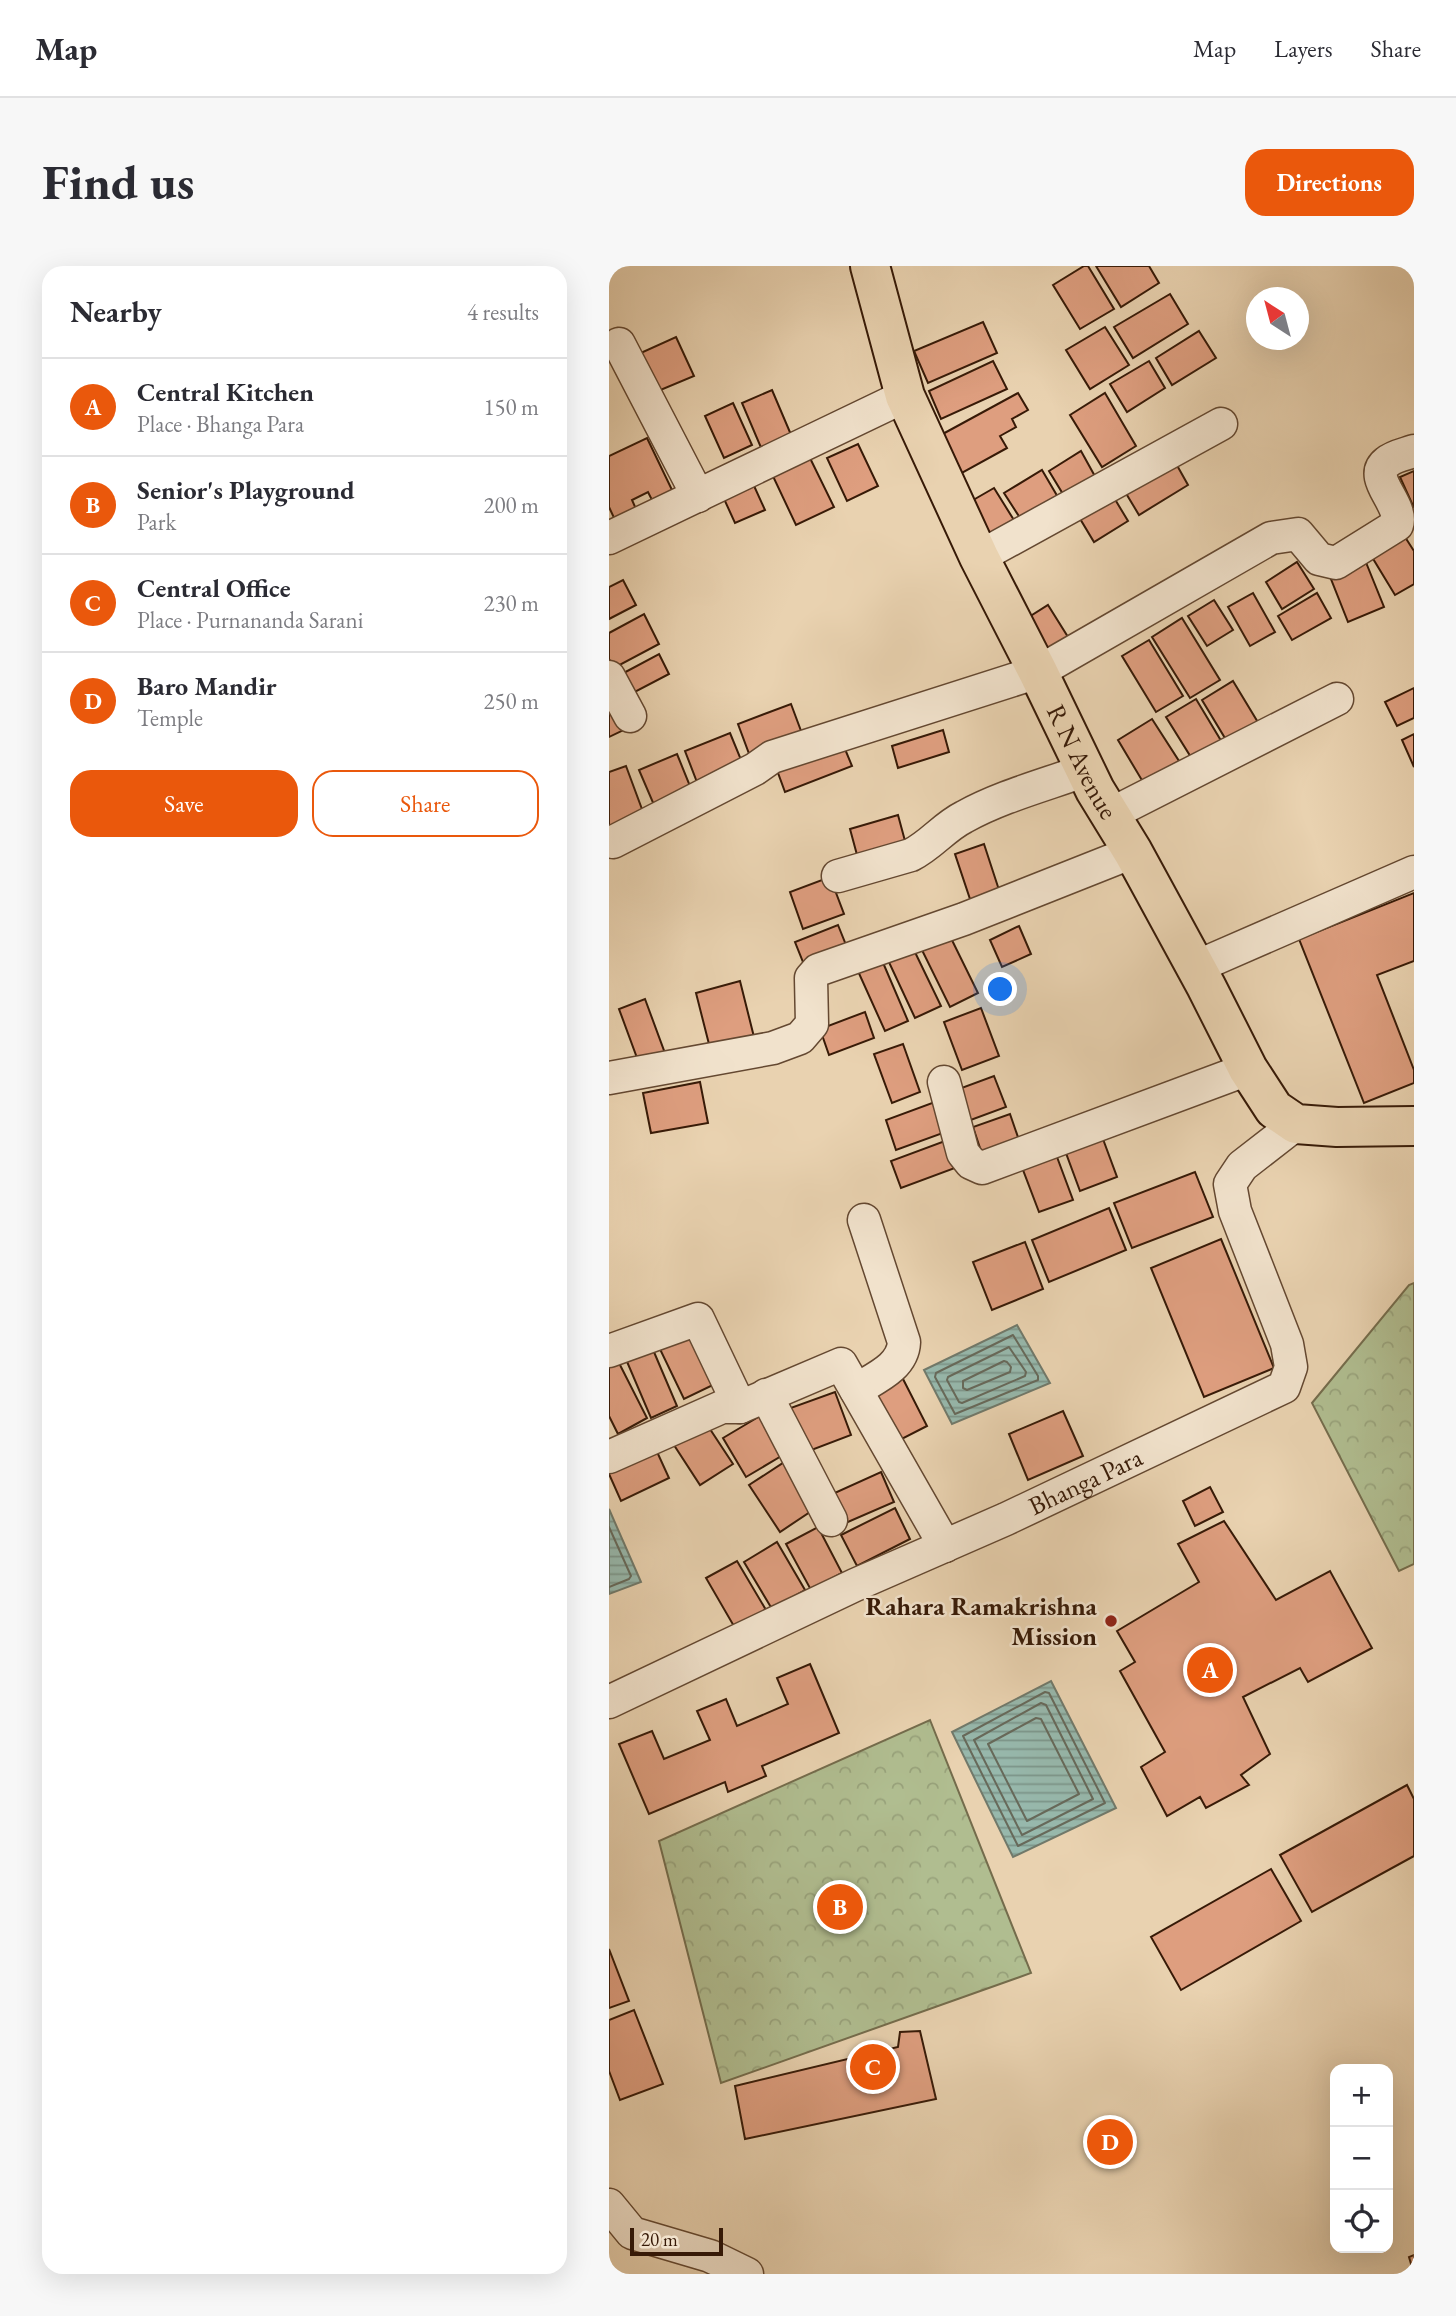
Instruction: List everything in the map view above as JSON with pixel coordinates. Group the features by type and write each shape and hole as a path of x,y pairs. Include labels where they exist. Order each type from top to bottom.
{"main road":[{"name":"R N Avenue","path":"870,266 905,396 979,557 1095,790 1133,852 1248,1069 1274,1109 1296,1124"},
{"path":"1296,1124 1414,1126"}],"street":[{"path":"619,344 698,496"},
{"path":"609,538 905,396"},
{"path":"979,557 1221,424"},
{"path":"613,842 755,769 772,757 1038,672 1271,538 1298,534 1319,559 1336,562 1397,525 1398,511 1381,478 1381,468 1389,460 1414,451"},
{"path":"609,677 630,716"},
{"path":"1111,814 1337,699"},
{"path":"838,876 911,855 922,849 945,828 980,808 1086,770"},
{"path":"609,1078 772,1048 800,1038 812,1024 811,978 818,970 964,919 1133,852"},
{"path":"1196,968 1414,872"},
{"path":"944,1082 963,1153 971,1163 982,1168 1248,1069"},
{"name":"Bhanga Para","path":"609,1702 1284,1387 1291,1367 1287,1345 1235,1211 1230,1184 1242,1166 1296,1124"},
{"path":"856,1390 897,1363 904,1352 904,1342 864,1220"},
{"path":"609,1351 698,1319 831,1520"},
{"path":"609,1457 722,1407 753,1401 841,1364 945,1546"},
{"path":"610,2210 632,2233 710,2256 747,2274"}],"green space":[{"path":"1414,1283 1414,1564 1399,1571 1312,1403 1409,1285"},
{"path":"930,1720 1031,1973 721,2083 659,1841"}],"water":[{"path":"1017,1325 1050,1383 952,1424 924,1370"},
{"path":"609,1509 641,1582 609,1594"},
{"path":"1051,1681 1116,1808 1013,1857 952,1732"}],"building":[{"path":"1088,266 1114,309 1080,329 1053,285"},
{"path":"1096,266 1149,266 1159,283 1121,307"},
{"path":"1170,294 1188,324 1133,358 1114,327"},
{"path":"983,322 997,353 928,383 914,351"},
{"path":"1105,327 1129,365 1090,389 1066,350"},
{"path":"1199,331 1216,358 1172,385 1156,358"},
{"path":"676,337 694,376 651,394 634,356"},
{"path":"993,361 1007,389 941,419 929,391"},
{"path":"1149,361 1165,388 1127,412 1110,384"},
{"path":"772,390 792,437 762,450 742,403"},
{"path":"1018,393 1028,410 1012,419 1016,427 1000,436 1007,448 960,474 939,436"},
{"path":"1105,393 1136,446 1102,467 1070,415"},
{"path":"733,403 752,445 724,458 705,416"},
{"path":"647,438 673,492 653,502 648,492 632,500 636,509 615,520 609,507 609,456"},
{"path":"858,444 878,486 847,501 827,458"},
{"path":"1081,451 1097,480 1066,499 1049,471"},
{"path":"808,454 834,507 796,525 771,472"},
{"path":"1174,460 1188,485 1139,515 1124,490"},
{"path":"1042,470 1059,499 1022,521 1004,493"},
{"path":"1414,471 1414,508 1400,477"},
{"path":"750,477 765,510 735,523 720,490"},
{"path":"994,488 1017,525 991,542 968,503"},
{"path":"1113,496 1128,521 1094,542 1079,517"},
{"path":"1405,537 1414,551 1414,584 1395,595 1372,557"},
{"path":"1365,560 1384,607 1348,622 1329,574"},
{"path":"1297,562 1314,589 1282,609 1266,582"},
{"path":"623,580 636,605 609,619 609,587"},
{"path":"1253,593 1275,632 1250,646 1228,607"},
{"path":"1317,593 1331,618 1292,640 1278,616"},
{"path":"1214,600 1233,630 1207,646 1188,616"},
{"path":"1048,605 1073,645 1045,662 1021,622"},
{"path":"644,614 659,644 614,668 609,659 609,633"},
{"path":"1182,618 1220,680 1190,698 1152,637"},
{"path":"1149,640 1183,696 1156,712 1122,656"},
{"path":"659,654 669,674 629,695 618,676"},
{"path":"1233,681 1262,729 1231,748 1202,700"},
{"path":"1414,688 1414,718 1397,726 1385,702"},
{"path":"1196,699 1223,744 1194,762 1166,717"},
{"path":"609,704 628,728 609,737"},
{"path":"791,704 804,739 751,759 738,724"},
{"path":"1152,719 1179,761 1143,782 1118,740"},
{"path":"943,730 949,752 898,768 892,746"},
{"path":"730,733 746,772 700,790 685,751"},
{"path":"1414,734 1414,767 1402,740"},
{"path":"840,737 852,766 785,792 774,762"},
{"path":"677,754 694,796 657,812 639,770"},
{"path":"626,766 646,820 609,827 609,772"},
{"path":"898,815 908,852 860,866 850,829"},
{"path":"984,844 1000,893 971,902 955,854"},
{"path":"830,877 844,914 803,929 790,892"},
{"path":"1414,893 1414,961 1377,975 1414,1070 1414,1083 1364,1103 1299,939"},
{"path":"838,925 850,955 807,972 795,942"},
{"path":"1019,926 1031,954 1002,967 990,940"},
{"path":"946,928 978,993 950,1007 918,942"},
{"path":"912,946 941,1006 915,1018 887,958"},
{"path":"881,958 908,1021 885,1031 857,969"},
{"path":"740,981 755,1041 711,1052 696,993"},
{"path":"645,999 666,1056 640,1066 619,1009"},
{"path":"981,1008 999,1056 962,1070 944,1022"},
{"path":"865,1012 874,1038 829,1055 820,1029"},
{"path":"903,1044 920,1092 892,1103 874,1054"},
{"path":"994,1076 1006,1107 968,1121 956,1090"},
{"path":"700,1082 708,1123 651,1133 643,1093"},
{"path":"943,1099 954,1129 896,1150 886,1120"},
{"path":"1010,1114 1020,1143 983,1157 973,1127"},
{"path":"1100,1131 1117,1177 1080,1191 1063,1145"},
{"path":"953,1138 963,1165 901,1188 891,1161"},
{"path":"1054,1149 1073,1200 1039,1212 1020,1162"},
{"path":"1195,1172 1213,1217 1132,1248 1114,1203"},
{"path":"1109,1208 1126,1250 1049,1282 1032,1240"},
{"path":"1221,1239 1274,1368 1204,1397 1151,1268"},
{"path":"1025,1242 1043,1289 992,1310 973,1262"},
{"path":"690,1330 715,1384 684,1399 658,1345"},
{"path":"651,1345 677,1406 651,1418 625,1357"},
{"path":"618,1361 647,1418 618,1434 609,1416 609,1366"},
{"path":"902,1377 927,1426 892,1444 867,1394"},
{"path":"835,1392 851,1435 801,1454 785,1410"},
{"path":"1063,1411 1083,1456 1028,1480 1009,1434"},
{"path":"760,1416 783,1455 746,1477 723,1438"},
{"path":"704,1420 733,1464 700,1485 672,1442"},
{"path":"653,1443 669,1478 621,1501 609,1474 609,1464"},
{"path":"786,1461 816,1508 780,1532 749,1485"},
{"path":"881,1472 894,1502 841,1525 828,1496"},
{"path":"1210,1487 1223,1512 1195,1526 1183,1501"},
{"path":"895,1508 910,1539 857,1566 841,1535"},
{"path":"1224,1521 1276,1600 1330,1571 1372,1648 1308,1682 1300,1668 1243,1697 1270,1754 1241,1775 1249,1785 1206,1808 1200,1797 1167,1816 1141,1767 1165,1752 1120,1671 1135,1662 1117,1631 1199,1582 1178,1544"},
{"path":"818,1527 842,1573 811,1590 786,1544"},
{"path":"777,1542 805,1590 772,1609 744,1562"},
{"path":"737,1561 766,1610 735,1628 706,1578"},
{"path":"810,1664 839,1733 762,1766 766,1776 728,1792 725,1782 649,1814 619,1744 652,1731 664,1759 710,1740 697,1711 726,1699 737,1726 788,1704 777,1678"},
{"path":"1407,1785 1414,1799 1414,1856 1312,1912 1280,1855"},
{"path":"1271,1869 1301,1921 1181,1990 1151,1937"},
{"path":"609,1949 629,2001 609,2008"},
{"path":"634,2010 663,2084 620,2100 609,2071 609,2020"},
{"path":"920,2031 936,2099 745,2139 735,2086 898,2047 900,2032"},
{"path":"1414,2255 1414,2274 1409,2257"}],"place":[{"name":"Rahara Ramakrishna Mission","path":"1111,1621"},
{"name":"Central Kitchen","path":"1210,1670"},
{"name":"Senior's Playground","path":"840,1907"},
{"name":"Central Office","path":"873,2067"},
{"name":"Baro Mandir","path":"1110,2142"}]}
